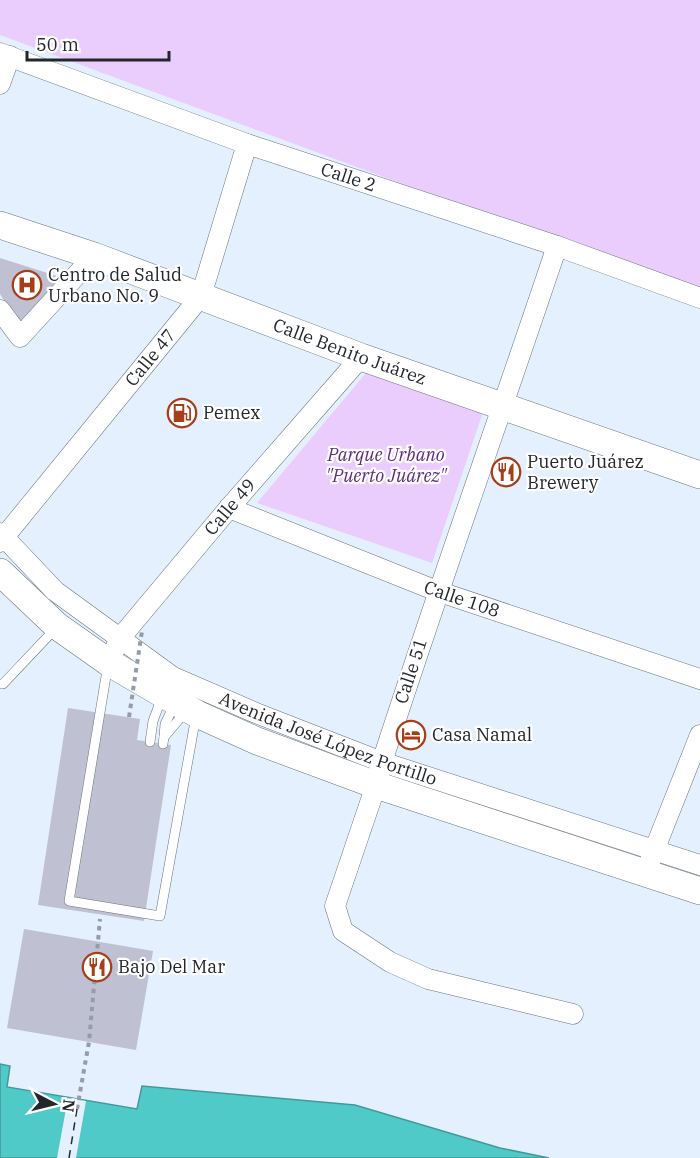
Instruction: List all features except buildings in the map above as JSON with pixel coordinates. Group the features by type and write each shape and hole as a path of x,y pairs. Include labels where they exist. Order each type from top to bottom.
{"street":[{"path":"0,84 5,55"},
{"name":"Calle 2","path":"5,55 247,144 557,246 700,298"},
{"name":"Calle 47","path":"2,537 201,296 247,144"},
{"name":"Calle Benito Juárez","path":"0,225 94,256 361,357 700,475"},
{"name":"Calle 51","path":"557,246 503,407 437,591 335,906 343,931 390,962 428,979 573,1014"},
{"path":"0,310 20,337 94,256"},
{"name":"Calle 49","path":"108,663 121,638 229,508 361,357"},
{"name":"Calle 108","path":"229,508 437,591 700,679"},
{"name":"Avenida José López Portillo","path":"2,537 55,591 173,677 256,713 379,773"},
{"name":"Avenida José López Portillo","path":"0,572 57,626 108,663 181,705 257,741 379,773 650,862 700,891"},
{"path":"650,862 700,735"},
{"name":"Avenida José López Portillo","path":"650,862 700,865"}],"lane":[{"path":"0,684 3,684 57,626"},
{"path":"108,663 69,901 160,916 181,705"},
{"path":"181,705 164,741 165,724 181,705"},
{"path":"150,742 153,721 181,705"}],"path":[{"path":"129,717 142,631"},
{"path":"77,1109 89,1042 96,942 102,906"}],"green space":[{"path":"0,0 700,0 700,294 0,35"},
{"name":"Parque Urbano \"Puerto Juárez\"","path":"366,373 483,412 432,563 257,503"}],"shaded area":[{"path":"0,1064 10,1066 7,1087 137,1109 142,1086 355,1105 500,1148 549,1158 0,1158"}],"pier":[{"path":"68,1098 86,1101 76,1158 57,1158"}],"ferry route":[{"path":"69,1158 77,1109"}],"place":[{"name":"Centro de Salud Urbano No. 9","path":"27,285"},
{"name":"Pemex","path":"182,413"},
{"name":"Puerto Juárez Brewery","path":"506,472"},
{"name":"Casa Namal","path":"411,735"},
{"name":"Bajo Del Mar","path":"97,967"}]}
